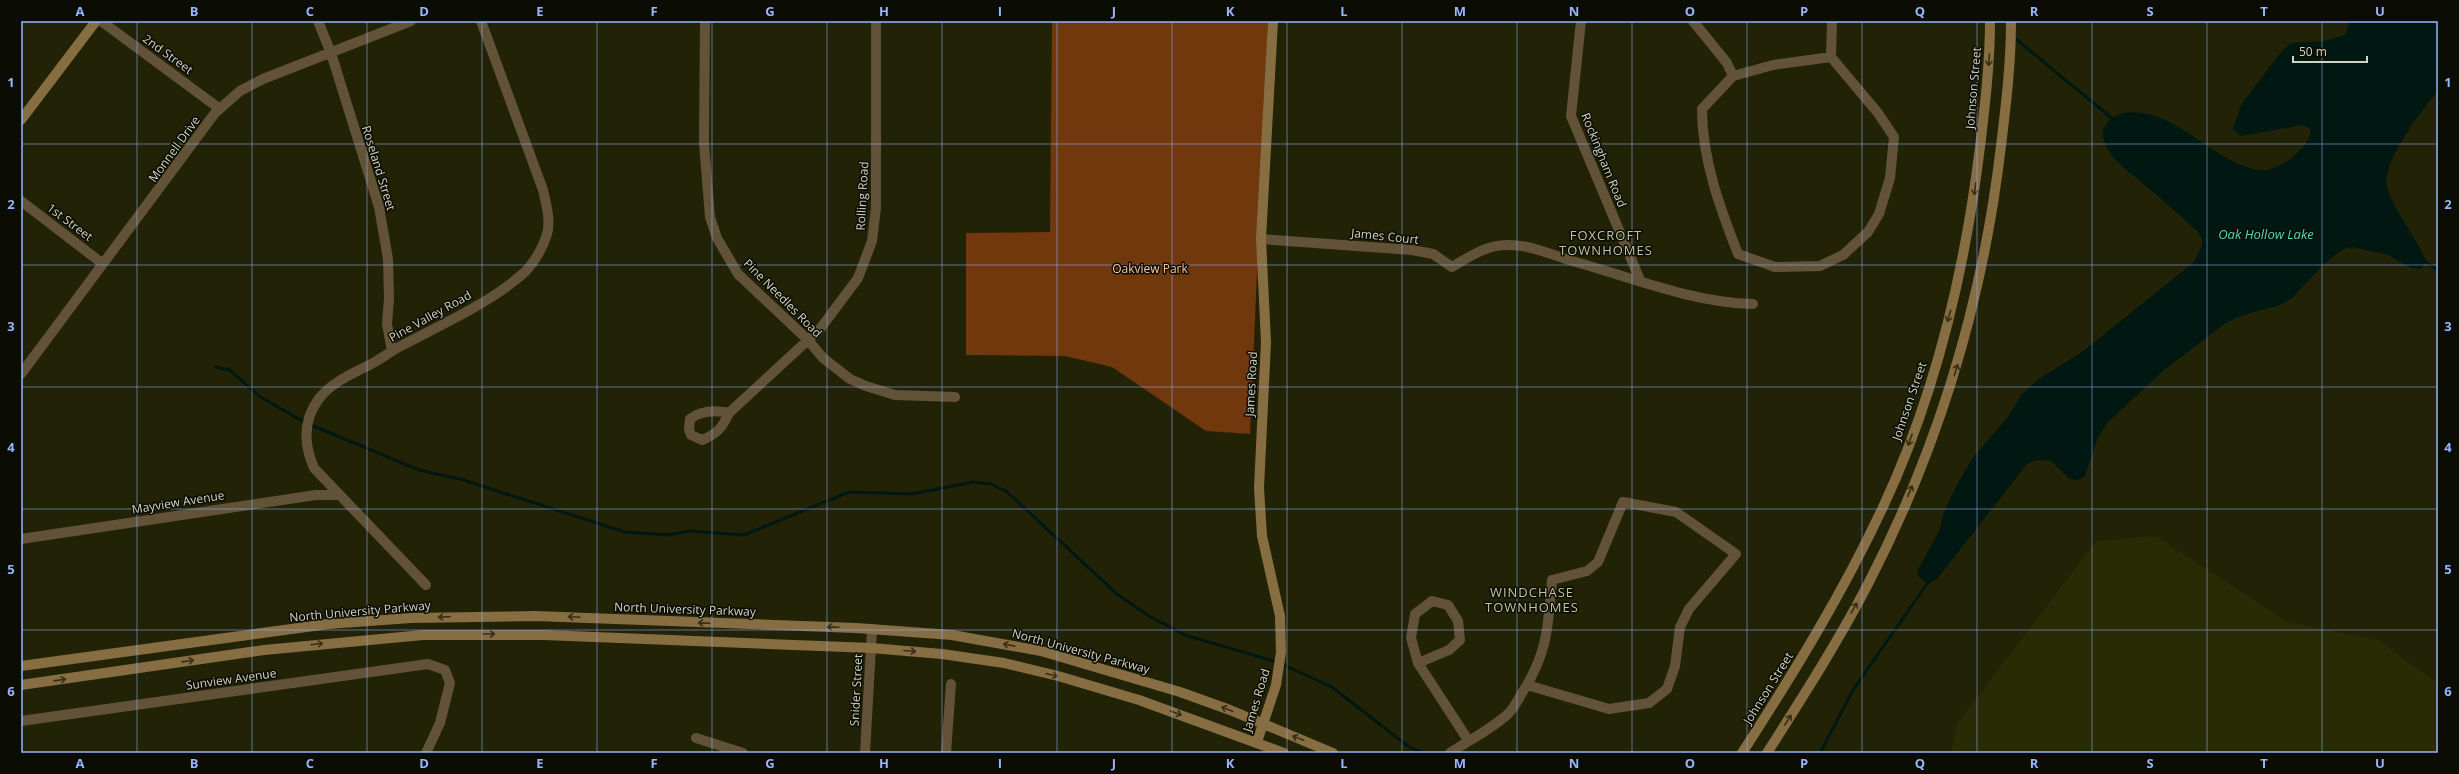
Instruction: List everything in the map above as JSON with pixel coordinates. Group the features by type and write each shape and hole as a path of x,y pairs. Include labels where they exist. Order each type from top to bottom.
{"main road":[{"path":"21,120 96,21"},
{"name":"James Road","path":"1257,742 1279,673 1282,634 1278,604 1264,548 1259,505 1266,342 1261,239 1273,21"},
{"name":"Johnson Street","path":"1742,753 1809,647 1857,560 1884,505 1930,385 1953,303 1969,226 1986,101 1990,21"},
{"path":"1767,753 1820,667 1867,585 1901,515 1950,386 1970,323 1990,229 2006,106 2011,21"},
{"name":"North University Parkway","path":"21,666 328,624 411,618 534,616 872,629 952,635 1041,651 1180,692 1333,753"},
{"path":"21,685 264,650 423,635 544,635 871,648 942,654 1004,663 1139,700 1284,753"}],"street":[{"name":"2nd Street","path":"101,21 220,109"},
{"name":"Roseland Street","path":"318,21 331,53 379,206 388,259 389,299 387,324 392,351"},
{"name":"Monnell Drive","path":"21,374 220,109 240,91 263,79 411,21"},
{"name":"Pine Valley Road","path":"426,585 338,496 314,468 309,456 306,433 310,414 318,399 330,387 392,351 466,312 526,270 540,252 548,233 547,211 543,190 481,21"},
{"name":"Pine Needles Road","path":"705,21 704,143 710,218 717,238 738,274 808,340 836,369 866,386 895,395 955,397"},
{"name":"Rolling Road","path":"729,413 820,329 858,278 872,241 877,176 876,21"},
{"name":"Rockingham Road","path":"1581,21 1571,116 1640,280"},
{"path":"1694,21 1727,63 1733,76"},
{"path":"1831,57 1773,65 1733,76 1702,109 1702,125 1721,210 1738,254 1776,267 1820,266 1843,255 1868,232 1879,214 1890,178 1894,137 1878,114 1831,57 1832,21"},
{"name":"1st Street","path":"21,201 103,264"},
{"name":"James Court","path":"1261,239 1412,250 1433,254 1452,267 1484,249 1507,245 1539,251 1728,304 1753,304"},
{"name":"Mayview Avenue","path":"21,539 309,496 338,496"},
{"path":"1450,753 1509,713 1527,685 1543,654 1548,629 1552,580 1587,570 1598,562 1624,502 1676,512 1736,554 1689,609 1680,627 1675,666 1667,689 1649,703 1609,709 1527,685"},
{"path":"1418,663 1449,650 1460,640 1458,621 1448,605 1432,601 1415,614 1411,638 1418,663 1468,740"},
{"name":"Snider Street","path":"865,753 872,629"},
{"name":"Sunview Avenue","path":"21,721 428,664 445,670 450,683 440,723 426,753"},
{"path":"946,753 950,684"},
{"path":"696,738 744,753"}],"shaded area":[{"path":"2156,536 2287,622 2378,640 2438,684 2438,753 1951,753 1957,724 2096,541"}],"green space":[{"name":"Oakview Park","path":"1052,21 1268,21 1250,434 1206,431 1112,367 1065,356 966,355 966,233 1050,232"}],"water":[{"name":"Oak Hollow Lake","path":"2350,21 2438,21 2438,91 2405,136 2390,164 2387,176 2389,194 2426,261 2421,269 2411,268 2386,254 2351,247 2341,250 2324,264 2292,298 2280,305 2240,316 2224,324 2163,371 2108,422 2097,439 2085,476 2076,481 2069,478 2051,461 2036,460 2027,464 1937,579 1928,584 1919,577 1917,572 1940,529 1944,512 1958,483 1972,459 2008,417 2022,394 2040,378 2082,352 2193,263 2202,246 2202,239 2198,232 2123,167 2111,154 2106,147 2103,138 2103,131 2107,123 2113,117 2129,112 2138,112 2155,116 2174,125 2236,163 2249,168 2262,170 2276,167 2292,158 2299,152 2309,139 2311,132 2308,127 2302,125 2241,136 2233,129 2241,105 2281,52 2291,43 2324,41 2345,35"}],"waterway":[{"path":"2017,40 2114,120"},
{"path":"2424,261 2438,270"},
{"path":"215,367 230,370 259,396 304,422 419,470 460,479 625,532 667,535 690,531 744,535 849,492 912,494 973,482 991,484 1006,491 1117,594 1149,616 1185,635 1277,662 1332,687 1409,747 1424,753"},
{"path":"1820,753 1853,690 1929,581"}],"district":[{"name":"FOXCROFT TOWNHOMES","path":"1606,242"},
{"name":"WINDCHASE TOWNHOMES","path":"1532,600"}]}
